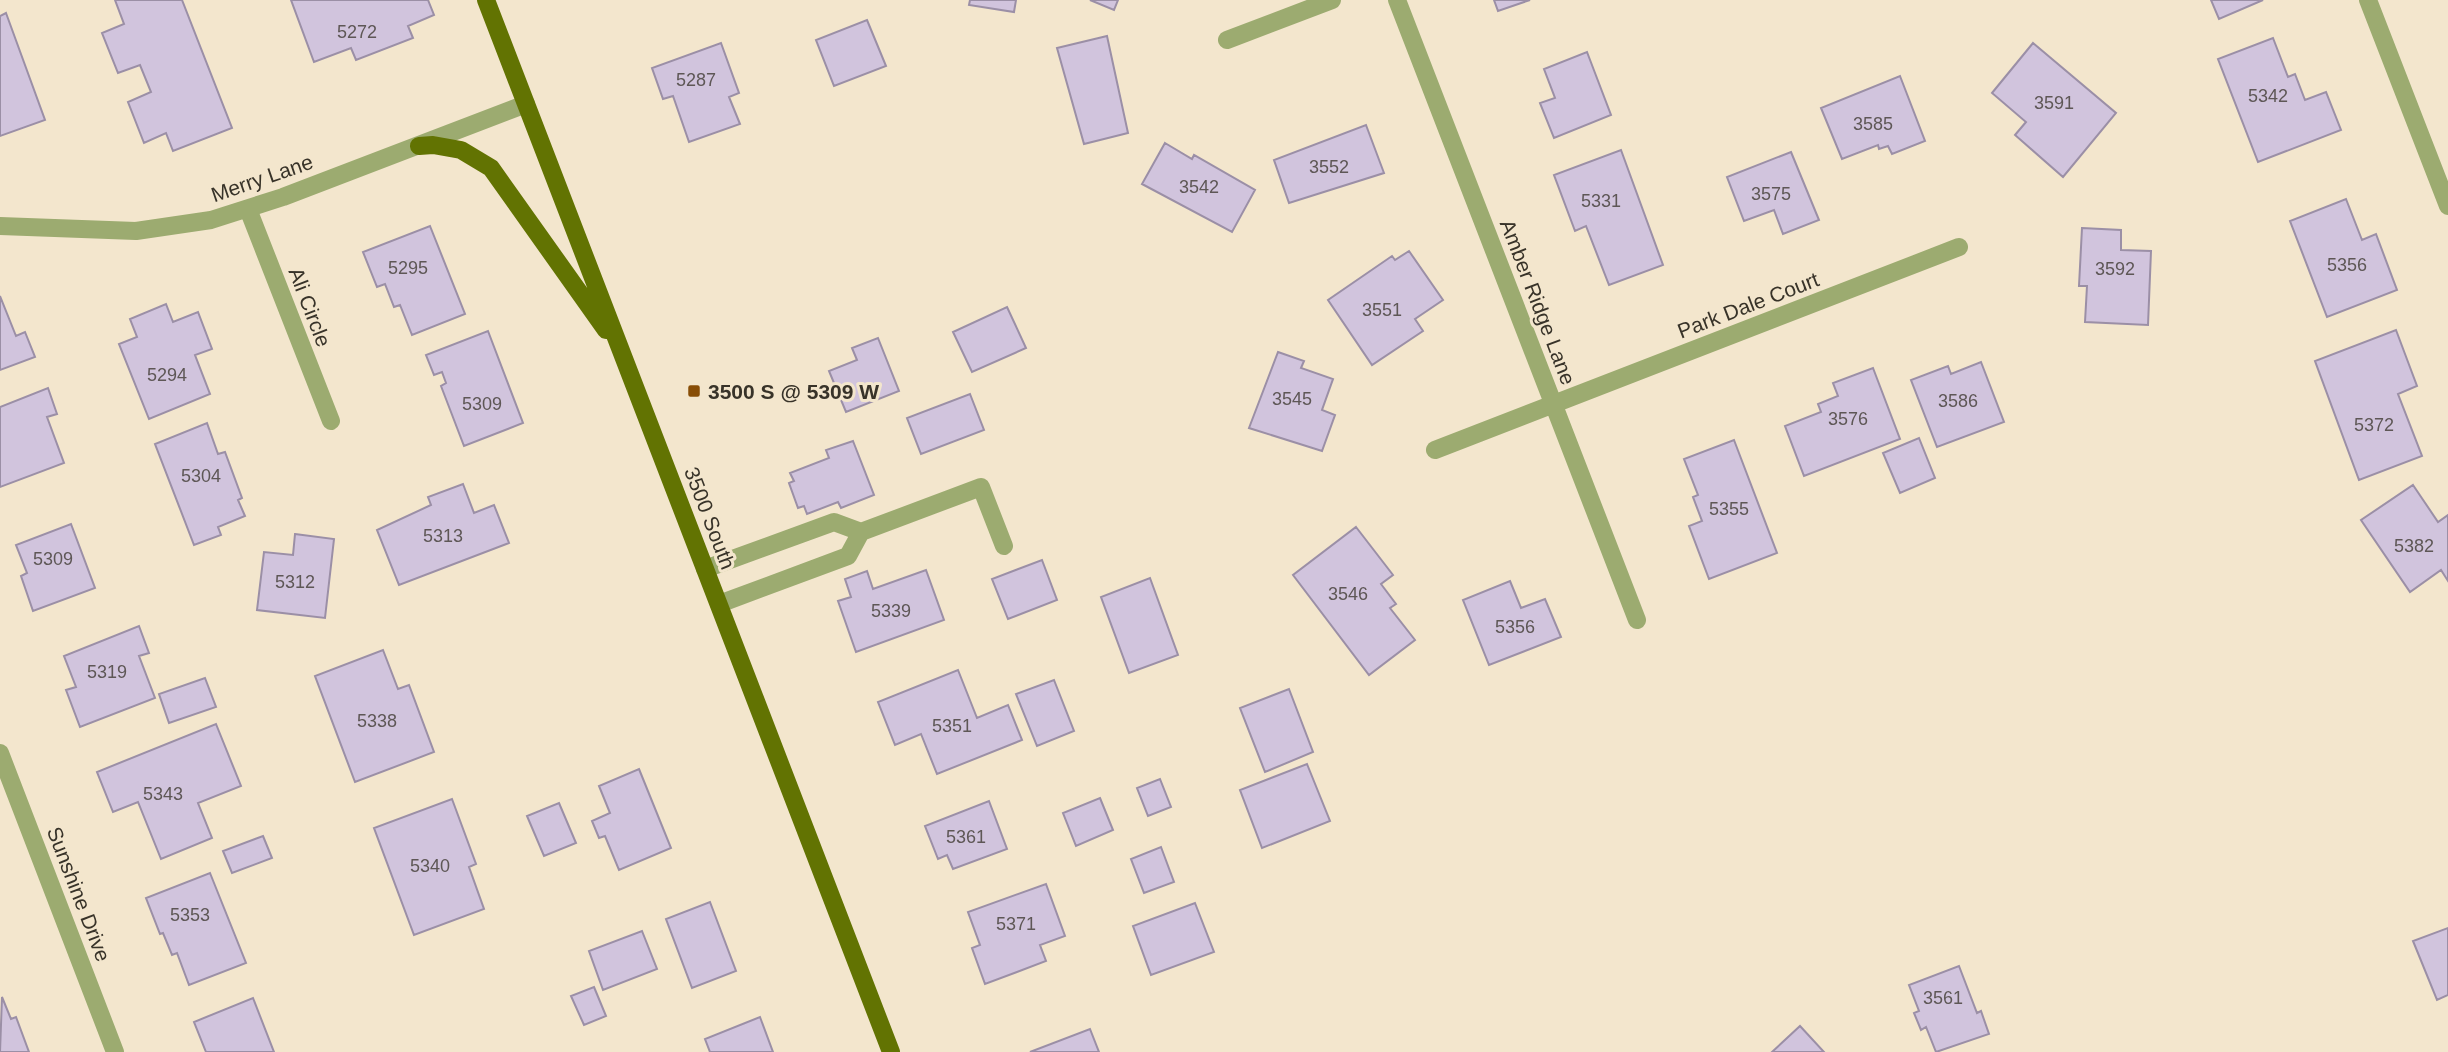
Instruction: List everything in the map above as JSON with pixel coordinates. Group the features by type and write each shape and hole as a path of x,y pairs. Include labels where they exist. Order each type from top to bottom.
{"main road":[{"name":"3500 South","path":"486,0 891,1052"},
{"path":"419,146 433,145 461,150 491,167 623,355"}],"street":[{"path":"1227,40 1332,0"},
{"name":"Amber Ridge Lane","path":"1397,0 1637,620"},
{"path":"2368,0 2448,206"},
{"name":"Merry Lane","path":"0,226 136,232 173,228 248,209 526,104"},
{"name":"Ali Circle","path":"248,209 331,421"},
{"name":"Park Dale Court","path":"1435,450 1959,247"},
{"path":"705,569 834,522 861,531 981,487 1004,546"},
{"path":"719,604 848,556 861,531"},
{"name":"Sunshine Drive","path":"0,753 115,1052"}],"building":[{"path":"115,0 182,0 232,128 173,151 166,133 144,143 128,102 151,92 140,65 118,73 102,33 124,24"},
{"path":"291,0 428,0 434,15 408,26 413,38 356,60 351,48 314,62"},
{"path":"970,0 1016,0 1014,12 969,5"},
{"path":"1090,0 1118,0 1114,10"},
{"path":"1494,0 1530,0 1498,11"},
{"path":"2211,0 2263,0 2219,19"},
{"path":"6,13 45,120 0,136 0,16"},
{"path":"867,20 886,66 834,86 816,40"},
{"path":"1107,36 1128,133 1084,144 1057,48"},
{"path":"2273,38 2288,77 2295,74 2305,100 2326,92 2341,130 2258,162 2218,59"},
{"path":"721,43 739,93 729,97 740,124 689,142 673,96 663,99 652,68"},
{"path":"2033,43 2116,113 2063,177 2015,135 2026,122 1992,93"},
{"path":"1587,52 1611,115 1554,138 1540,103 1555,98 1544,69"},
{"path":"1900,76 1925,141 1892,154 1888,146 1879,149 1878,145 1842,159 1821,108"},
{"path":"1366,125 1384,173 1289,203 1274,160"},
{"path":"1165,143 1192,159 1194,155 1255,190 1232,232 1142,184"},
{"path":"1621,150 1663,265 1609,285 1586,226 1575,231 1554,175"},
{"path":"1791,152 1819,220 1783,234 1774,210 1744,221 1727,177"},
{"path":"2346,199 2362,240 2376,234 2397,290 2327,317 2290,221"},
{"path":"430,226 465,314 412,335 400,305 394,307 385,284 377,287 363,252"},
{"path":"2082,228 2121,230 2121,250 2151,251 2148,325 2085,322 2087,286 2079,286"},
{"path":"1409,251 1443,300 1415,319 1423,331 1372,365 1328,300 1392,256 1395,260"},
{"path":"0,296 16,336 25,332 35,357 0,370"},
{"path":"166,304 173,322 198,312 212,349 195,355 210,394 149,419 119,344 137,337 130,319"},
{"path":"1007,307 1026,348 972,372 953,332"},
{"path":"2396,330 2417,386 2398,394 2422,456 2359,480 2315,361"},
{"path":"488,331 523,423 464,446 441,386 446,383 442,372 434,375 426,355"},
{"path":"878,338 899,391 846,412 829,371 857,360 852,348"},
{"path":"1278,352 1304,361 1301,368 1333,379 1322,410 1335,415 1322,451 1249,428"},
{"path":"1981,362 2004,422 1937,447 1911,380 1948,366 1951,374"},
{"path":"1873,368 1900,439 1804,476 1785,426 1821,412 1818,404 1838,396 1833,383"},
{"path":"48,388 57,414 47,417 64,463 0,487 0,407"},
{"path":"970,394 984,430 921,454 907,418"},
{"path":"207,423 218,454 225,452 242,498 238,500 245,516 218,527 221,535 194,545 155,444"},
{"path":"1919,438 1935,478 1900,493 1883,453"},
{"path":"1734,440 1777,553 1709,579 1689,526 1702,521 1693,497 1698,495 1684,459"},
{"path":"853,441 874,495 841,508 838,502 807,514 804,506 798,508 789,483 794,481 790,473 829,458 826,450"},
{"path":"463,484 474,513 494,505 509,543 399,585 377,530 431,505 428,497"},
{"path":"2413,485 2438,522 2448,515 2448,581 2441,570 2410,592 2361,520"},
{"path":"71,524 95,588 33,611 21,576 27,573 16,545"},
{"path":"1356,527 1393,575 1381,584 1396,604 1390,608 1415,640 1369,675 1293,575"},
{"path":"295,534 334,539 325,618 257,610 264,552 293,555"},
{"path":"1042,560 1057,600 1008,619 992,579"},
{"path":"926,570 944,620 856,652 838,601 851,597 845,579 867,571 873,589"},
{"path":"1150,578 1178,655 1129,673 1101,597"},
{"path":"1510,581 1521,608 1545,599 1561,637 1489,665 1463,600"},
{"path":"139,626 149,653 139,656 155,698 80,727 66,690 76,687 64,656"},
{"path":"383,650 398,689 409,685 434,752 355,782 315,676"},
{"path":"958,670 977,718 1008,705 1022,740 937,774 921,734 895,745 878,702"},
{"path":"205,678 216,707 169,723 159,694"},
{"path":"1054,680 1074,731 1037,746 1016,694"},
{"path":"1289,689 1313,752 1265,772 1240,708"},
{"path":"216,724 241,786 198,803 212,838 161,859 138,802 113,812 97,772"},
{"path":"1307,764 1330,821 1262,848 1240,790"},
{"path":"639,769 671,848 619,870 605,836 599,838 592,821 610,813 599,786"},
{"path":"1160,779 1171,807 1148,816 1137,788"},
{"path":"1100,798 1113,830 1076,846 1063,813"},
{"path":"452,799 476,864 469,867 484,909 414,935 374,828"},
{"path":"989,801 1007,849 953,869 947,855 938,859 925,826"},
{"path":"559,803 576,843 544,856 527,816"},
{"path":"263,836 272,858 232,873 223,851"},
{"path":"1161,847 1174,882 1144,893 1131,859"},
{"path":"210,873 246,963 189,985 177,953 172,955 163,933 160,934 146,898"},
{"path":"1046,884 1065,936 1040,945 1046,961 985,984 972,948 980,945 968,912"},
{"path":"710,902 736,971 692,988 666,919"},
{"path":"1195,903 1214,952 1151,975 1133,926"},
{"path":"2448,928 2448,995 2437,1000 2413,941"},
{"path":"642,931 657,969 603,990 589,951"},
{"path":"1959,966 1977,1013 1981,1011 1989,1034 1936,1052 1926,1027 1921,1030 1914,1013 1919,1011 1909,985"},
{"path":"594,987 606,1016 584,1025 571,996"},
{"path":"2,997 11,1019 16,1017 29,1052 0,1052"},
{"path":"253,998 274,1052 206,1052 194,1022"},
{"path":"760,1017 773,1052 710,1052 705,1039"},
{"path":"1800,1026 1824,1052 1772,1052"},
{"path":"1090,1029 1099,1052 1030,1052"}],"place":[{"name":"3500 S @ 5309 W","path":"694,391"}]}
